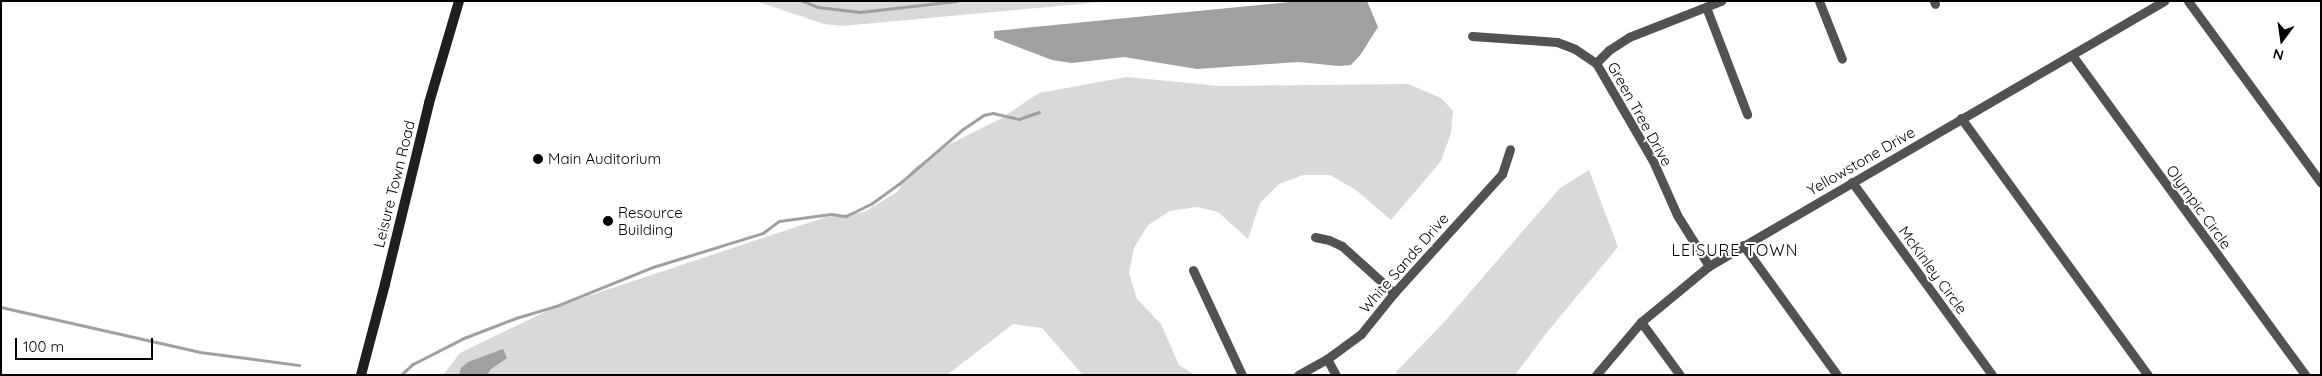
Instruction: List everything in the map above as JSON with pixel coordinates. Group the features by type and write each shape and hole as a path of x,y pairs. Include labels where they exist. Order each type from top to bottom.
{"main road":[{"name":"Leisure Town Road","path":"361,375 430,102 459,1"}],"street":[{"path":"1596,63 1609,50 1629,37 1721,1"},
{"path":"1820,1 1842,59"},
{"name":"Yellowstone Drive","path":"1596,375 1642,322 1709,266 1742,245 2164,1"},
{"path":"2188,1 2321,183"},
{"path":"1706,7 1747,114"},
{"name":"Green Tree Drive","path":"1472,36 1556,42 1575,49 1596,63 1653,161 1677,216 1709,266"},
{"name":"Olympic Circle","path":"2072,55 2305,375"},
{"path":"1961,118 2148,375"},
{"name":"White Sands Drive","path":"1298,375 1327,359 1361,334 1394,293 1502,174 1510,149"},
{"name":"McKinley Circle","path":"1852,182 1992,375"},
{"path":"1314,237 1329,240 1342,246 1394,293"},
{"path":"1742,245 1837,375"},
{"path":"1193,270 1242,375"},
{"path":"1642,322 1680,375"},
{"path":"1327,359 1336,375"}],"shaded area":[{"path":"756,1 1113,1 842,26 824,24"},
{"path":"1300,1 1367,1 1378,27 1361,54 1351,65 1339,66 1298,62 1197,69 1124,57 1072,63 1052,60 994,38 994,31"},
{"path":"1127,77 1220,86 1408,84 1441,98 1453,111 1451,133 1441,161 1391,220 1356,190 1330,175 1303,175 1279,184 1260,203 1248,239 1218,212 1197,207 1170,211 1148,225 1134,248 1129,273 1137,299 1161,324 1179,365 1195,375 1083,375 1042,328 1013,324 947,375 443,375 460,353 555,307 826,217 864,212 897,192 913,169 950,144 1000,119 1039,93"},
{"path":"1589,170 1618,247 1548,331 1515,375 1398,375 1396,372 1446,320 1560,188"},
{"path":"503,349 507,358 491,369 487,375 459,375 461,368 468,362"}],"waterway":[{"path":"803,1 818,7 860,12 956,1"},
{"path":"401,375 413,364 464,338 516,318 559,305 653,267 763,233 779,221 831,214 846,216 871,204 899,184 963,129 984,115 993,113 1019,119 1039,112"},
{"path":"1,307 200,352 299,365"}],"place":[{"name":"Main Auditorium","path":"538,159"},
{"name":"Resource Building","path":"608,221"}],"district":[{"name":"LEISURE TOWN","path":"1735,250"}]}
